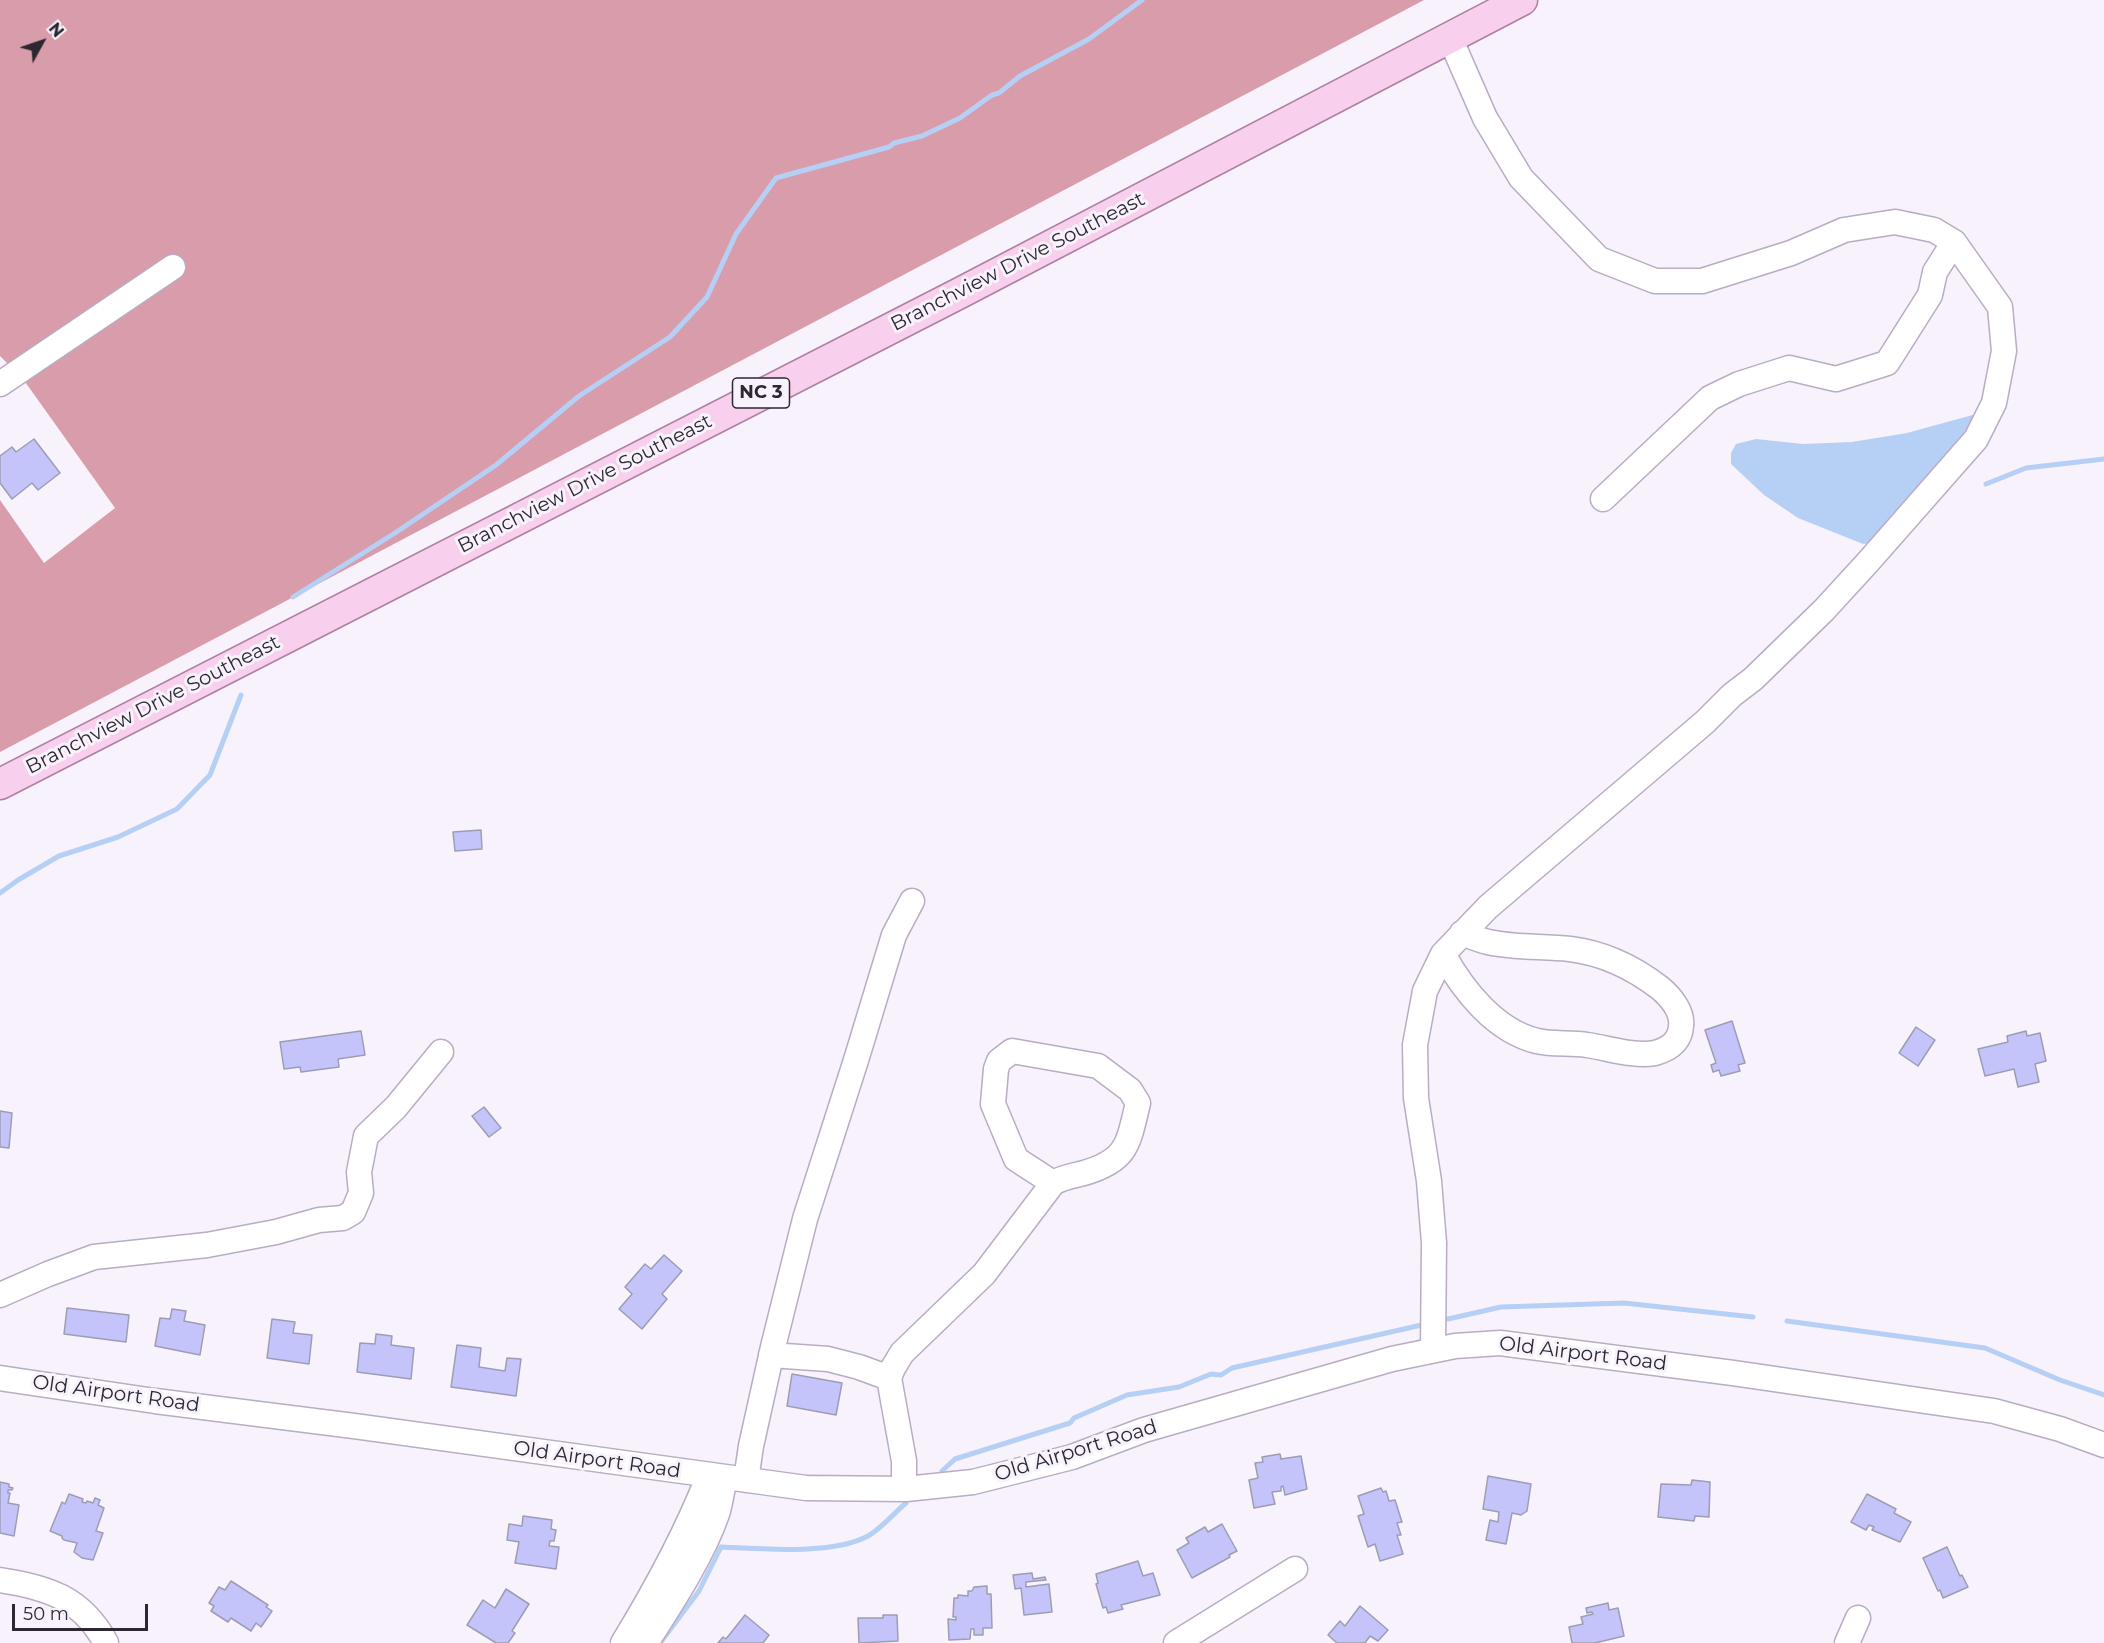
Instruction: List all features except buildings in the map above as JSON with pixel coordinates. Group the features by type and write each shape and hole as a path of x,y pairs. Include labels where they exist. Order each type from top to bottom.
{"main road":[{"name":"Branchview Drive Southeast","path":"0,784 958,294 1522,0"}],"street":[{"path":"1434,1349 1434,1244 1429,1181 1416,1098 1415,1045 1425,991 1443,954 1488,907 1705,722 1824,610 1976,439 1994,403 2004,351 2000,307 1954,242 1934,230 1895,222 1844,230 1791,253 1702,281 1655,281 1599,259 1521,178 1485,118 1450,38"},
{"path":"1603,499 1710,398 1789,368 1836,379 1887,363 1930,295 1935,272 1954,242"},
{"path":"0,384 173,267"},
{"path":"623,1643 659,1583 695,1511 727,1478 751,1446 805,1219 894,934 912,901"},
{"path":"1443,954 1454,974 1494,1019 1511,1030 1538,1042 1584,1044 1649,1054 1676,1043 1680,1035 1682,1022 1669,995 1647,978 1623,965 1599,955 1571,949 1487,942 1462,933"},
{"path":"904,1488 904,1461 889,1378 902,1353 984,1274 1053,1183 1061,1178 1108,1165 1130,1138 1138,1103 1130,1090 1098,1066 1012,1051 999,1061 996,1069 993,1104 1016,1159 1053,1183"},
{"path":"0,1295 94,1257 207,1245 276,1232 319,1220 342,1218 353,1212 361,1193 359,1172 366,1136 396,1107 441,1052"},
{"name":"Old Airport Road","path":"0,1378 155,1401 806,1488 904,1488 973,1482 1072,1457 1144,1430 1392,1359 1434,1349 1500,1343 1822,1385 1994,1411 2060,1429 2104,1445"},
{"path":"771,1355 828,1359 889,1378"},
{"path":"646,1643 669,1608 703,1544 717,1513 727,1478"},
{"path":"1176,1643 1295,1569"},
{"path":"0,1580 49,1590 70,1602 84,1614 106,1643"},
{"path":"1847,1643 1857,1618"}],"shaded area":[{"path":"0,0 1424,0 0,752 0,500 44,563 115,508 23,379 0,356"}],"water":[{"path":"1976,414 1974,425 1871,543 1863,544 1798,518 1764,495 1731,464 1731,453 1736,444 1756,439 1803,444 1852,442 1907,433"}],"waterway":[{"path":"293,597 395,533 496,465 579,396 670,337 707,297 736,234 776,178 889,147 894,143 922,136 960,118 992,95 999,93 1020,76 1089,39 1142,0"},
{"path":"1986,484 2026,468 2104,459"},
{"path":"0,893 59,856 118,837 177,809 210,775 241,695"},
{"path":"1448,1319 1501,1307 1624,1303 1753,1317"},
{"path":"1787,1321 1985,1348 2060,1380 2104,1395"},
{"path":"942,1471 955,1459 1070,1423 1074,1418 1127,1395 1179,1387 1211,1374 1221,1375 1232,1368 1426,1324"},
{"path":"660,1643 699,1591 721,1547 796,1549 836,1546 853,1542 873,1533 906,1503"}]}
